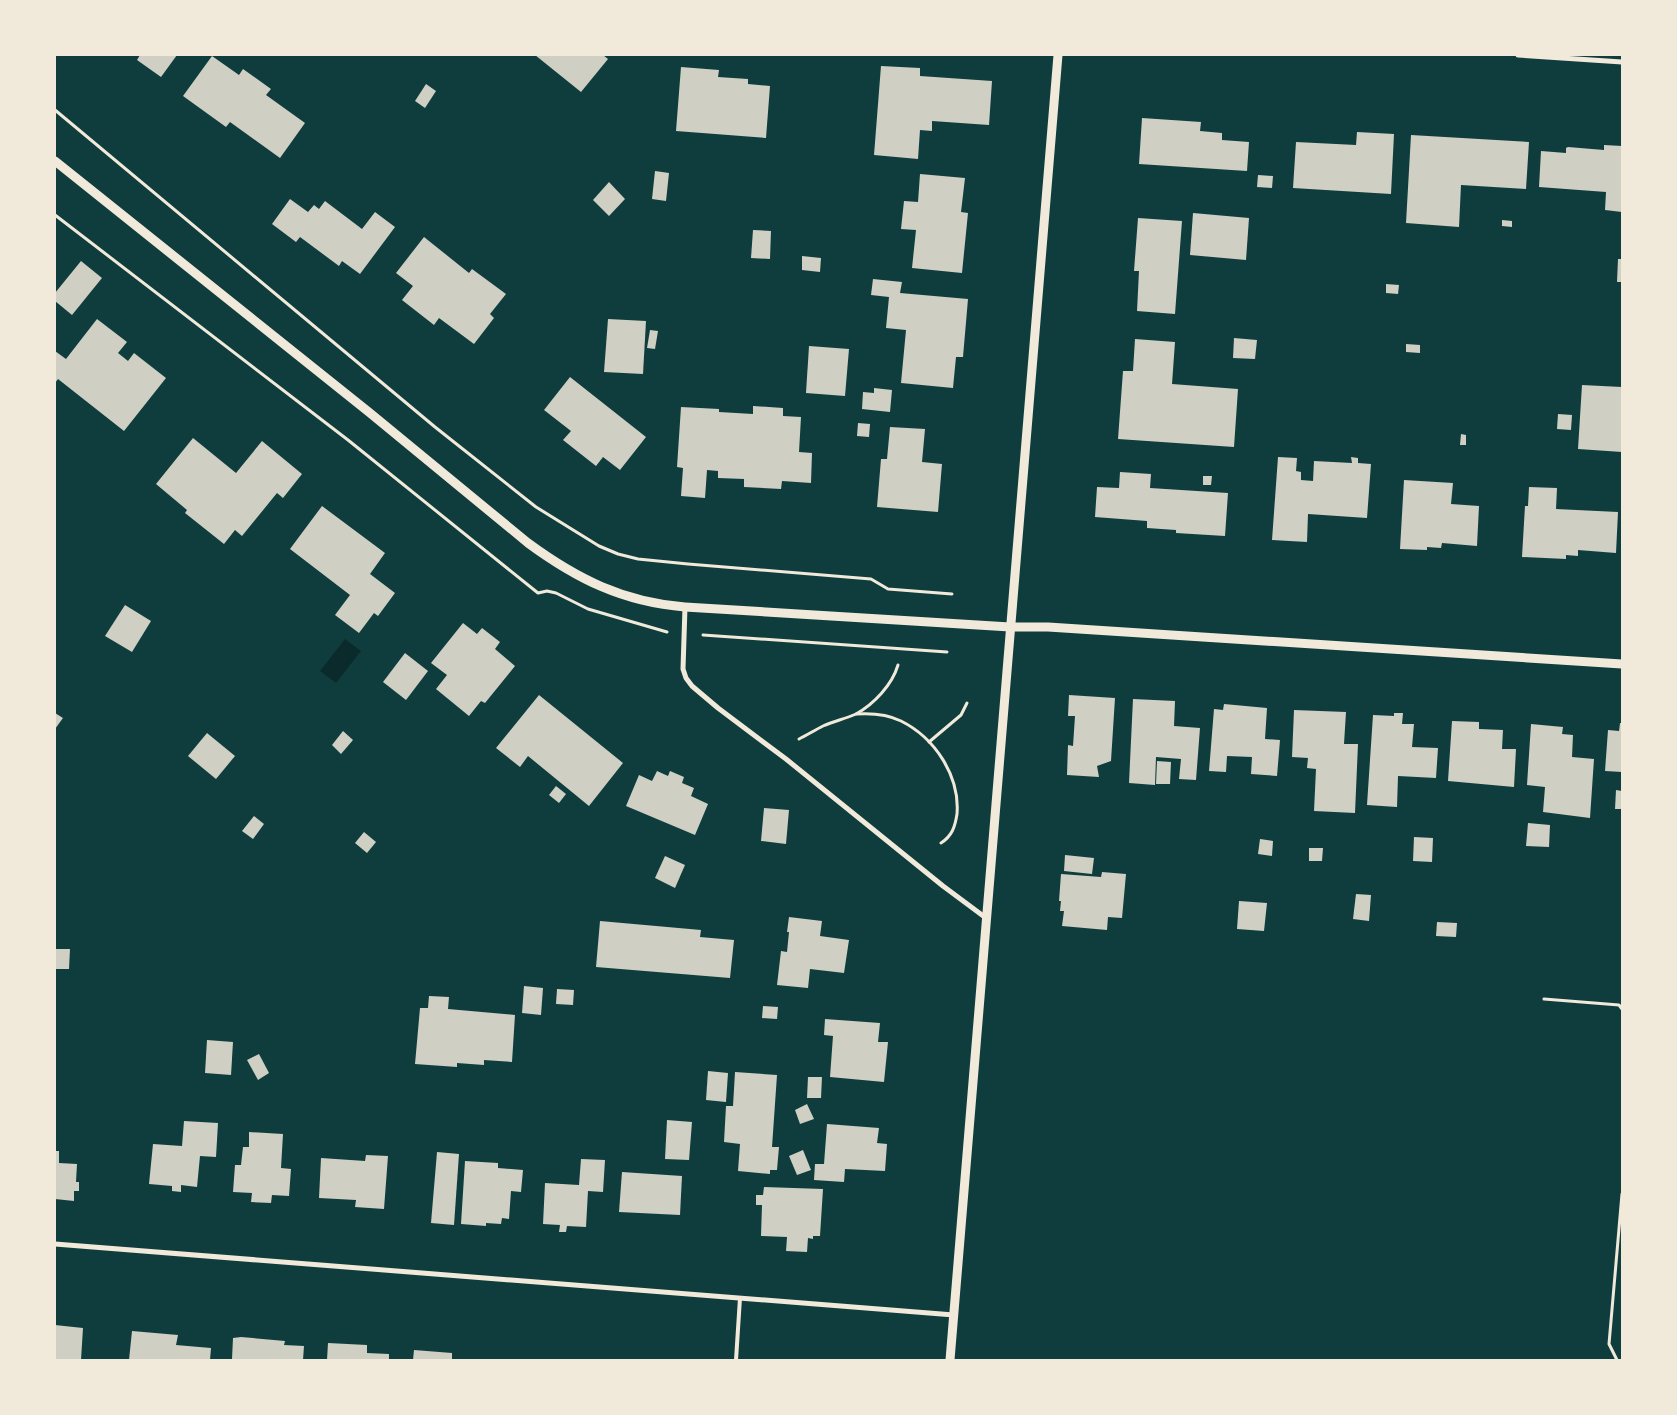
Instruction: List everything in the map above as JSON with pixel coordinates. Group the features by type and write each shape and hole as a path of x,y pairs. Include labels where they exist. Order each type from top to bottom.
{"street":[{"path":"950,1360 1058,55"},
{"path":"1518,55 1622,62"},
{"path":"55,161 370,413 540,552 594,584 645,602 685,607 1010,627 1048,627 1622,664"},
{"path":"685,607 684,669 686,678 692,686 943,886 986,918"},
{"path":"55,1244 954,1315"}],"lane":[{"path":"736,1360 740,1298"}],"path":[{"path":"55,110 139,178 435,427 536,507 599,546 618,554 638,559 871,579 888,589 952,594"},
{"path":"55,215 348,440 538,593 547,591 556,593 588,609 662,631 672,632"},
{"path":"701,635 947,652"},
{"path":"856,714 881,694 896,672 898,665"},
{"path":"929,742 961,716 967,704"},
{"path":"799,739 823,726 856,714 872,713 899,720 917,731 929,742 948,768 952,777 956,797 955,827 950,836 941,843"},
{"path":"1544,999 1619,1006 1622,1009"},
{"path":"1617,1360 1609,1344 1622,1194"}],"water":[{"path":"345,639 361,651 336,683 320,671"}],"building":[{"path":"140,55 177,55 161,77 137,60"},
{"path":"535,55 603,55 608,59 581,92"},
{"path":"212,56 239,75 243,69 271,89 266,95 305,123 280,158 230,122 226,127 183,96"},
{"path":"881,66 920,68 920,76 992,81 989,125 932,121 932,131 920,130 918,159 874,155"},
{"path":"681,67 719,70 718,77 748,79 748,84 770,86 766,138 676,131"},
{"path":"426,84 436,91 425,108 415,101"},
{"path":"1142,118 1201,122 1200,131 1222,133 1222,140 1249,142 1247,171 1139,164"},
{"path":"1357,132 1394,134 1391,194 1293,188 1296,142 1356,145"},
{"path":"1411,135 1529,142 1526,189 1461,185 1459,227 1406,223"},
{"path":"1604,145 1622,146 1622,212 1605,210 1606,192 1539,187 1541,151 1566,153 1566,148 1568,147 1604,150"},
{"path":"655,171 669,173 666,201 652,199"},
{"path":"920,174 965,178 961,212 968,213 962,273 912,268 916,230 901,229 904,201 918,202"},
{"path":"1258,175 1273,176 1272,188 1257,187"},
{"path":"609,182 625,199 609,216 593,200"},
{"path":"290,199 308,212 314,205 319,209 325,201 362,229 375,212 395,227 360,274 342,261 339,266 300,237 296,242 272,224"},
{"path":"1193,213 1249,218 1246,260 1190,255"},
{"path":"1138,218 1182,221 1175,314 1137,311 1139,271 1134,271"},
{"path":"1502,220 1512,221 1512,227 1502,226"},
{"path":"753,230 771,231 770,259 751,258"},
{"path":"424,237 469,273 472,269 506,294 490,314 494,318 474,344 439,318 434,325 402,300 413,286 396,273"},
{"path":"802,256 821,258 820,272 802,270"},
{"path":"1618,259 1622,259 1622,282 1617,282"},
{"path":"81,261 102,278 72,315 55,301 55,293"},
{"path":"873,279 902,282 900,293 968,299 963,357 956,357 953,388 901,383 906,330 886,328 889,297 871,295"},
{"path":"1386,284 1399,285 1398,294 1386,293"},
{"path":"97,319 127,342 118,353 128,361 134,353 166,378 124,431 58,379 55,383 55,351 66,359"},
{"path":"608,319 646,321 643,374 604,372"},
{"path":"650,330 658,331 655,349 647,348"},
{"path":"1234,338 1257,340 1255,359 1233,358"},
{"path":"1135,339 1175,342 1172,384 1238,389 1234,447 1118,439 1123,371 1133,371"},
{"path":"1406,344 1420,345 1420,353 1406,352"},
{"path":"809,346 849,349 845,396 806,393"},
{"path":"570,377 646,437 620,470 603,457 596,466 563,440 571,431 544,410"},
{"path":"1582,385 1622,387 1622,452 1578,449"},
{"path":"874,388 892,390 890,412 862,409 863,392 874,393"},
{"path":"753,406 783,408 783,416 801,417 799,452 812,453 811,483 782,481 781,489 744,487 744,479 718,478 718,471 707,470 705,498 681,496 683,468 677,467 681,407 719,409 719,412 753,414"},
{"path":"1558,414 1572,415 1571,430 1557,429"},
{"path":"858,423 870,424 869,437 857,436"},
{"path":"890,427 925,429 922,462 942,464 938,512 877,507 881,459 887,459"},
{"path":"1461,434 1466,435 1466,445 1460,445"},
{"path":"193,438 236,473 262,441 302,474 283,498 277,493 242,536 235,530 224,544 185,513 187,510 156,484"},
{"path":"1278,457 1297,458 1296,471 1301,472 1301,480 1313,481 1314,461 1352,463 1351,457 1358,458 1358,463 1371,464 1367,518 1308,514 1307,542 1272,540"},
{"path":"1120,472 1151,474 1150,488 1228,493 1225,536 1176,533 1176,530 1147,528 1147,521 1095,517 1097,487 1119,488"},
{"path":"1203,476 1212,476 1211,485 1203,485"},
{"path":"1404,480 1453,483 1451,504 1479,506 1477,546 1442,543 1441,548 1427,547 1427,550 1400,549"},
{"path":"1529,487 1557,488 1556,509 1618,512 1616,553 1578,550 1578,556 1566,555 1566,559 1522,557 1525,506 1528,506"},
{"path":"322,506 385,553 370,574 395,593 378,616 374,613 359,633 335,615 350,595 290,549"},
{"path":"125,605 151,621 132,652 105,636"},
{"path":"463,623 477,634 482,628 500,642 495,649 515,666 485,703 481,701 469,716 436,689 447,675 431,663"},
{"path":"405,653 428,671 406,700 383,682"},
{"path":"539,695 623,763 589,806 528,756 520,767 496,748"},
{"path":"1069,695 1115,698 1111,761 1097,766 1099,777 1067,775 1068,745 1073,746 1075,716 1068,716"},
{"path":"1133,699 1175,701 1174,726 1200,728 1196,780 1179,779 1181,759 1156,757 1155,785 1129,783"},
{"path":"1224,704 1267,708 1265,739 1280,740 1277,776 1251,774 1252,757 1227,756 1226,772 1209,771 1214,709 1223,710"},
{"path":"1294,710 1346,712 1344,744 1358,744 1355,813 1314,811 1316,769 1307,768 1308,758 1292,757"},
{"path":"55,713 63,718 55,729"},
{"path":"1394,713 1403,713 1402,724 1414,724 1412,747 1438,748 1436,778 1398,776 1397,807 1367,805 1373,715 1394,716"},
{"path":"1452,721 1479,722 1479,729 1503,730 1502,749 1516,749 1514,787 1448,781"},
{"path":"1620,723 1622,723 1622,772 1605,771 1608,730 1619,731"},
{"path":"1531,724 1563,727 1562,734 1573,735 1572,757 1594,759 1590,818 1543,812 1545,787 1527,785"},
{"path":"343,731 353,740 341,754 332,745"},
{"path":"207,733 235,756 216,779 188,756"},
{"path":"1157,761 1171,762 1170,784 1156,784"},
{"path":"657,771 668,776 670,771 684,777 682,783 694,788 691,796 708,804 695,835 626,806 639,775 652,781"},
{"path":"556,786 566,794 559,803 549,795"},
{"path":"1616,790 1622,791 1622,809 1615,809"},
{"path":"764,808 789,810 786,844 761,841"},
{"path":"254,816 264,824 253,839 242,831"},
{"path":"1528,823 1550,825 1549,847 1526,846"},
{"path":"364,832 376,842 367,853 355,843"},
{"path":"1414,837 1433,838 1432,862 1413,861"},
{"path":"1260,839 1273,841 1272,856 1258,854"},
{"path":"1309,848 1323,848 1322,861 1309,861"},
{"path":"1065,855 1094,858 1092,874 1064,871"},
{"path":"665,856 685,865 675,888 655,878"},
{"path":"1102,872 1126,874 1122,918 1108,917 1107,930 1062,926 1064,911 1060,911 1061,901 1059,901 1061,874 1101,877"},
{"path":"1356,894 1371,895 1369,921 1353,919"},
{"path":"1239,901 1267,903 1264,931 1237,929"},
{"path":"789,917 822,921 820,936 849,940 844,973 810,969 808,988 777,985 781,951 787,952"},
{"path":"600,921 701,930 700,937 734,940 730,978 596,967"},
{"path":"1437,922 1457,923 1456,937 1436,936"},
{"path":"55,949 70,949 69,969 55,969"},
{"path":"524,986 543,988 541,1015 522,1013"},
{"path":"557,989 574,990 573,1005 556,1004"},
{"path":"429,996 449,997 448,1009 515,1015 512,1062 484,1060 484,1065 457,1063 457,1067 415,1064 420,1008 428,1008"},
{"path":"763,1006 778,1007 777,1019 762,1018"},
{"path":"825,1019 880,1023 878,1042 888,1042 884,1082 830,1077 833,1036 824,1035"},
{"path":"207,1040 233,1042 231,1075 205,1073"},
{"path":"259,1054 269,1073 258,1080 247,1060"},
{"path":"708,1071 728,1073 726,1102 706,1100"},
{"path":"735,1072 777,1075 772,1147 779,1147 777,1170 770,1170 770,1174 738,1171 740,1144 724,1142 726,1106 733,1106"},
{"path":"808,1077 822,1077 821,1098 807,1098"},
{"path":"807,1104 814,1119 800,1124 795,1110"},
{"path":"667,1120 692,1122 689,1160 665,1159"},
{"path":"184,1121 218,1123 216,1157 200,1156 197,1187 181,1185 181,1192 172,1191 172,1186 149,1184 153,1144 182,1146"},
{"path":"827,1124 879,1128 877,1143 887,1144 885,1171 845,1169 844,1182 814,1180 815,1164 824,1164"},
{"path":"249,1132 283,1134 281,1168 291,1169 289,1196 272,1195 271,1203 251,1202 252,1193 233,1192 235,1165 241,1165 243,1147 249,1147"},
{"path":"803,1150 811,1170 797,1175 789,1156"},
{"path":"55,1151 59,1151 59,1163 77,1164 76,1182 79,1182 79,1191 74,1191 74,1201 55,1199"},
{"path":"437,1152 459,1154 454,1225 431,1223"},
{"path":"366,1155 388,1156 384,1209 355,1207 356,1200 319,1198 321,1158 365,1161"},
{"path":"581,1159 605,1160 603,1192 588,1191 586,1227 567,1226 566,1232 559,1232 560,1225 543,1224 545,1183 579,1185"},
{"path":"465,1161 498,1163 498,1168 523,1170 521,1192 511,1191 509,1219 502,1218 501,1224 486,1223 486,1226 461,1224"},
{"path":"622,1172 682,1176 680,1215 619,1212"},
{"path":"764,1187 823,1189 820,1236 813,1236 813,1239 808,1238 807,1252 786,1251 787,1237 761,1236 762,1205 756,1205 756,1195 763,1195"},
{"path":"55,1325 83,1328 81,1360 55,1360"},
{"path":"132,1331 178,1335 176,1345 211,1348 210,1360 129,1360"},
{"path":"233,1338 285,1341 284,1345 304,1346 303,1360 232,1359"},
{"path":"328,1343 367,1345 367,1353 389,1354 389,1360 327,1360"},
{"path":"414,1350 452,1353 452,1360 413,1360"}]}
